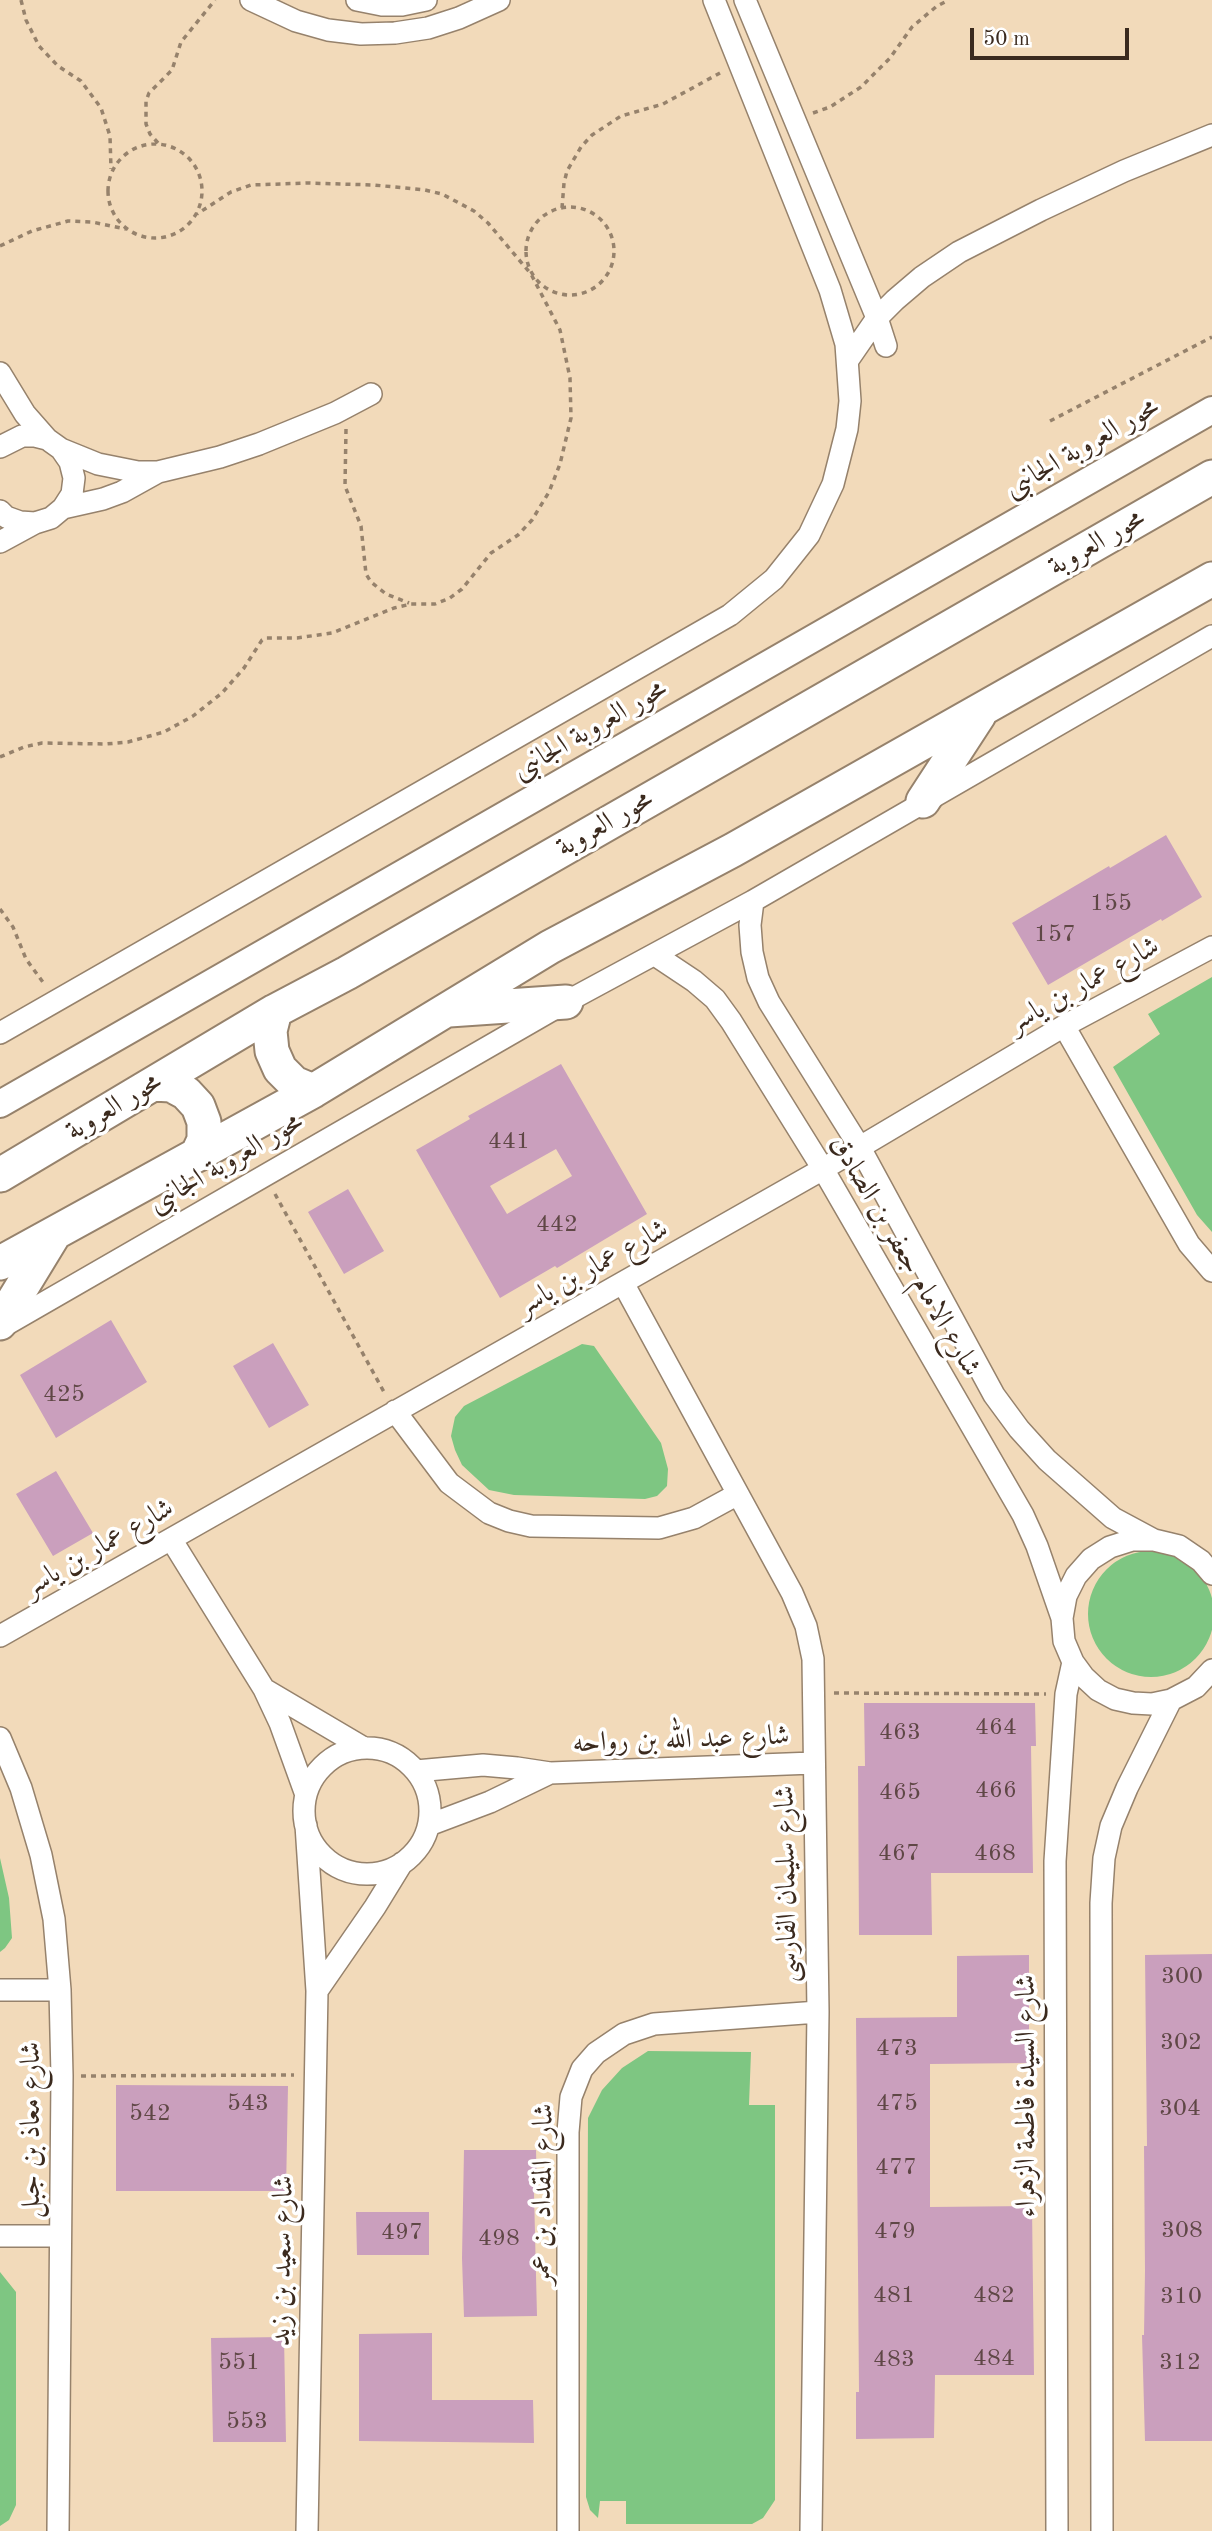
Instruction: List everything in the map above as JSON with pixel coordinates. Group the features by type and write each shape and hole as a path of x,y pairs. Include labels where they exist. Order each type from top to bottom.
{"main road":[{"name":"محور العروبة","path":"0,1175 275,1011 1212,477"},
{"path":"0,1263 313,1091 550,947 733,850 1212,579"},
{"path":"1172,602 1212,603"},
{"path":"923,801 982,709"},
{"path":"443,1011 566,1002"},
{"path":"275,1011 270,1031 272,1051 280,1069 294,1083 313,1091"},
{"path":"153,1084 171,1085 186,1093 198,1106 204,1122 204,1140 197,1156"},
{"path":"0,1326 54,1234"}],"street":[{"path":"251,0 296,21 328,30 361,34 428,28 499,0"},
{"path":"357,0 382,5 402,5 426,0"},
{"path":"0,1033 718,622 753,598 792,558 808,535 833,484 847,429 850,401 848,360 830,290 714,0"},
{"path":"745,0 877,318 886,346"},
{"path":"848,360 877,318 922,277 959,252 1100,182 1212,135"},
{"path":"0,373 25,414 71,462 74,478 72,494 63,508 51,518 35,523 0,542"},
{"path":"63,508 122,492 158,472 220,457 259,444 371,394"},
{"name":"محور العروبة الجانبى","path":"0,1104 1212,410"},
{"path":"0,447 22,436 54,444 98,464 158,472"},
{"path":"0,511 6,517 20,522 35,523"},
{"name":"محور العروبة الجانبى","path":"0,1326 266,1177 566,1002 753,901 1212,636"},
{"name":"شارع الامام جعفر بن الصادق","path":"753,901 751,952 758,978 769,1002 859,1146 994,1395 1019,1429 1047,1460 1113,1518 1154,1540"},
{"name":"شارع عمار بن ياسر","path":"0,1636 823,1169 1064,1026 1212,947"},
{"name":"شارع الامام جعفر بن الصادق","path":"654,954 715,999 823,1169 1023,1515 1037,1546 1062,1618 1065,1641 1073,1662"},
{"path":"1064,1026 1189,1244 1212,1271"},
{"name":"شارع سليمان الفارسى","path":"623,1283 792,1593 806,1626 813,1659 818,2011 811,2531"},
{"path":"395,1411 449,1483 489,1513 509,1521 531,1526 659,1528 694,1518 738,1494"},
{"path":"171,1539 264,1689 280,1723 306,1795"},
{"path":"1062,1618 1066,1596 1076,1576 1091,1559 1110,1547 1132,1540 1154,1540 1180,1546 1208,1566"},
{"path":"1073,1662 1098,1690 1115,1699 1133,1703 1153,1704 1171,1700 1196,1687 1211,1672"},
{"name":"شارع السيدة فاطمة الزهراء","path":"1057,2531 1055,1861 1066,1694 1073,1662"},
{"path":"264,1689 364,1748"},
{"path":"1101,2531 1101,1903 1104,1858 1111,1826 1127,1788 1171,1700"},
{"name":"شارع معاذ بن جبل","path":"0,1738 21,1788 41,1855 54,1919 60,1990 62,2076 58,2531"},
{"path":"364,1748 383,1750 401,1758 416,1771 426,1788 430,1806 429,1825 414,1853 386,1871 369,1874 336,1866 322,1855 312,1841 304,1810 306,1795 322,1768 348,1751 364,1748"},
{"name":"شارع عبد الله بن رواحه","path":"416,1771 483,1765 550,1773 813,1763"},
{"name":"شارع عبد الله بن رواحه","path":"429,1825 490,1802 550,1773"},
{"name":"شارع سعيد بن زيد","path":"306,1825 317,1991 307,2531"},
{"path":"317,1991 402,1863"},
{"path":"0,1990 60,1990"},
{"name":"شارع المقداد بن عمر","path":"568,2531 568,2132 570,2097 582,2069 596,2053 624,2034 654,2024 818,2011"},
{"path":"0,2236 60,2236"}],"path":[{"path":"21,0 26,20 38,46 58,66 81,81 101,108 110,135 111,172"},
{"path":"158,143 146,124 146,101 149,93 172,70 181,42 215,0"},
{"path":"794,119 830,107 861,87 890,58 912,27 936,6 949,0"},
{"path":"562,208 564,183 573,158 592,135 621,116 679,97 740,63"},
{"path":"0,246 32,231 68,221 106,224 149,238 171,235 190,223 201,204 202,183 194,163 178,149 158,143 135,147 117,162 108,182 109,204 113,214 128,230"},
{"path":"0,757 42,743 106,744 128,742 164,732 194,716 222,693 244,668 262,640 331,633 394,608 411,604 435,604 456,594 491,553 518,535 532,520 549,492 560,464 571,418 570,378 560,330 531,274 525,254 529,233 543,216 562,208 584,210 603,222 613,242 614,254 608,275 591,290 569,296 547,290 531,274 495,230 474,211 458,201 425,190 340,183 251,185 231,192 197,214"},
{"path":"1050,421 1212,337"},
{"path":"346,407 345,486 361,526 366,575 386,594 411,604"},
{"path":"0,909 13,927 26,959 55,1002"},
{"path":"266,1177 395,1411"},
{"path":"814,1692 1066,1694"},
{"path":"62,2076 314,2075"}],"green space":[{"path":"1212,977 1212,1232 1197,1215 1113,1067 1160,1034 1148,1014"},
{"path":"582,1344 594,1346 661,1443 668,1469 667,1486 657,1496 645,1499 514,1495 489,1490 462,1465 455,1450 451,1436 455,1417 464,1406"},
{"path":"1151,1551 1175,1556 1196,1569 1209,1590 1214,1614 1209,1638 1196,1659 1175,1672 1151,1677 1127,1672 1106,1659 1093,1638 1088,1614 1093,1590 1106,1569 1127,1556"},
{"path":"0,1858 9,1898 12,1938 0,1952"},
{"path":"648,2051 751,2052 749,2105 775,2105 775,2500 763,2518 752,2524 626,2524 626,2501 600,2501 598,2518 590,2510 586,2497 588,2118 602,2090 622,2068"},
{"path":"0,2272 16,2292 16,2505 9,2520 0,2526"}],"building":[{"path":"1166,835 1202,897 1048,985 1012,923"},
{"path":"561,1064 647,1214 557,1268 555,1266 500,1298 416,1150 470,1119 468,1116","holes":["556,1149 572,1176 507,1214 490,1186"]},
{"path":"348,1189 384,1251 344,1274 308,1212"},
{"path":"111,1320 147,1382 56,1438 20,1375"},
{"path":"273,1343 309,1405 269,1428 233,1366"},
{"path":"56,1471 93,1533 53,1556 16,1494"},
{"path":"864,1703 1035,1703 1036,1746 1031,1746 1033,1873 931,1873 932,1935 859,1935 858,1766 865,1766"},
{"path":"1212,1954 1212,2441 1145,2441 1142,2335 1145,2271 1144,2146 1147,2146 1145,1955"},
{"path":"1029,1955 1029,2063 930,2064 930,2207 1032,2206 1034,2375 935,2375 934,2438 856,2439 856,2392 859,2392 856,2018 957,2017 957,1956"},
{"path":"116,2085 288,2086 286,2191 116,2191"},
{"path":"464,2150 536,2150 537,2193 534,2193 537,2316 464,2317"},
{"path":"356,2212 429,2212 429,2255 357,2255"},
{"path":"432,2333 432,2400 533,2400 534,2443 359,2441 359,2334"},
{"path":"284,2337 286,2442 213,2442 211,2338"}]}
